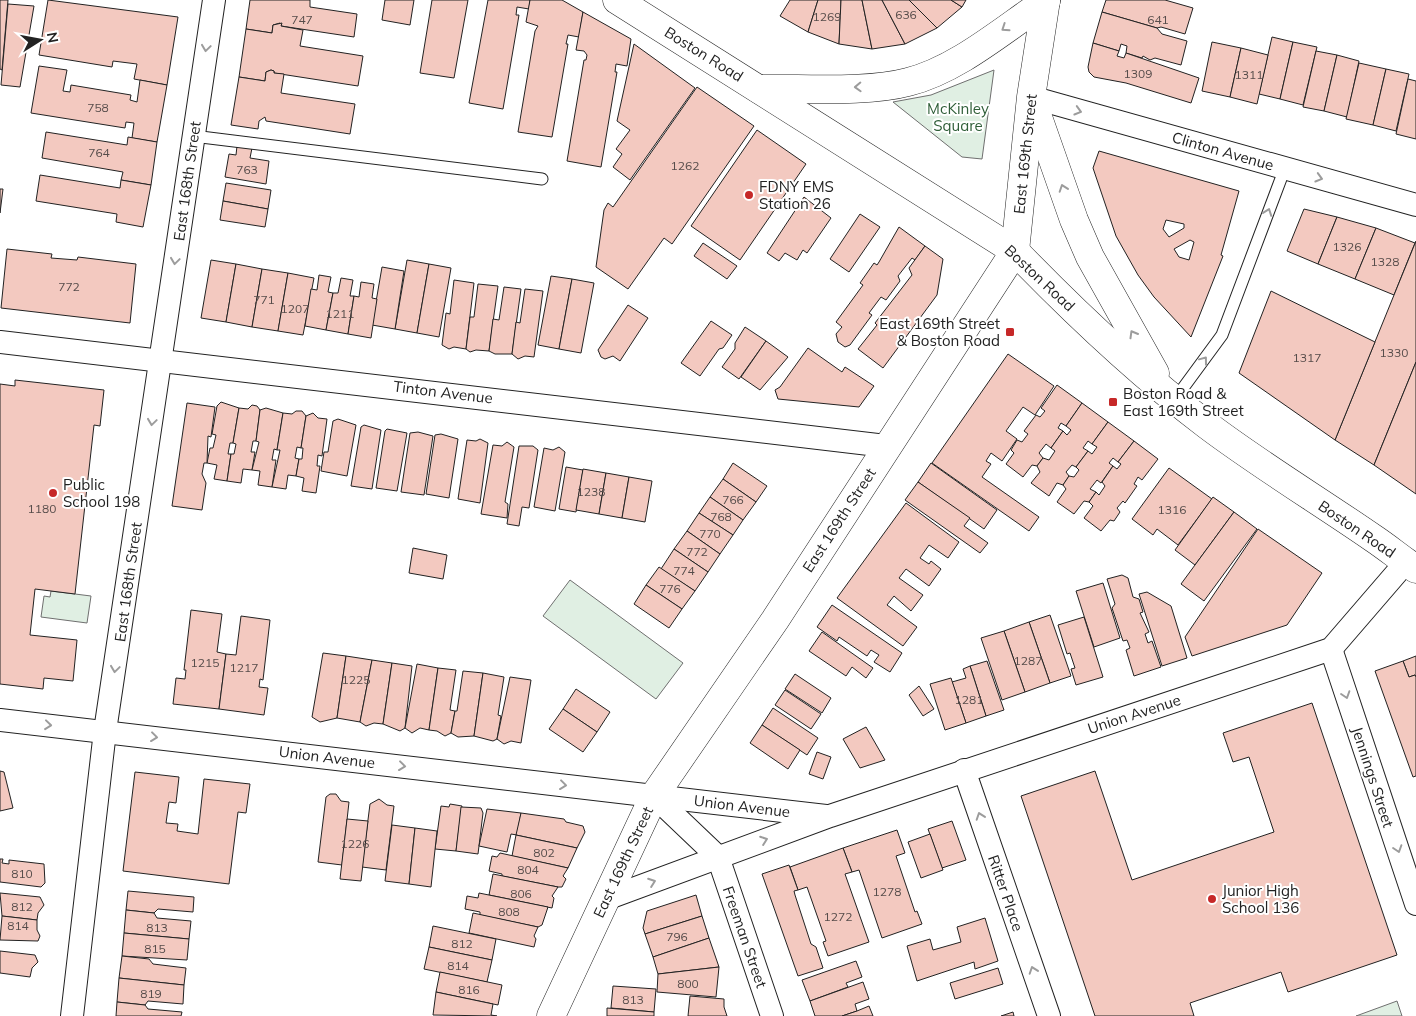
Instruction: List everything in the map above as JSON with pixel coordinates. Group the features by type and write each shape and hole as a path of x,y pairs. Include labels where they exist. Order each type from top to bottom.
{"main road":[{"name":"Boston Road","path":"623,1 1015,251 1068,305 1170,395 1278,476 1372,537 1411,566"},
{"path":"759,89 862,87 907,83 932,74 980,48 1046,1"},
{"name":"East 169th Street","path":"551,1016 654,796 775,620 886,446 1015,251 1031,97 1046,1"},
{"path":"1031,97 1074,220 1090,257 1112,298 1170,395"}],"street":[{"name":"East 168th Street","path":"72,1016 105,731 214,0"},
{"name":"Clinton Avenue","path":"1031,97 1416,205"},
{"name":"Tinton Avenue","path":"0,342 886,446"},
{"path":"1331,649 1411,566"},
{"name":"Union Avenue","path":"606,899 830,816 1331,649"},
{"name":"Jennings Street","path":"1331,649 1416,904"},
{"name":"Union Avenue","path":"0,720 830,816"},
{"name":"Ritter Place","path":"964,770 1049,1016"},
{"name":"Union Avenue","path":"654,796 718,857"},
{"name":"Freeman Street","path":"718,857 772,1016"}],"lane":[{"path":"193,136 542,179"},
{"path":"1170,395 1222,336 1285,168"}],"green space":[{"name":"McKinley Square","path":"994,70 982,159 962,157 893,102 931,95"},
{"path":"570,580 683,663 656,699 543,616"},
{"path":"51,591 91,596 87,623 41,617 44,596 50,597"},
{"path":"1397,1001 1402,1016 1356,1016"}],"building":[{"path":"0,0 8,0 2,70 0,69"},
{"path":"48,0 178,17 167,85 134,79 137,64 113,61 112,67 39,55"},
{"path":"250,0 310,0 310,7 357,14 354,37 281,26 280,23 273,25 272,33 246,29"},
{"path":"385,0 414,0 410,25 382,20"},
{"path":"432,0 468,0 454,78 420,73"},
{"path":"488,0 530,0 529,9 517,7 516,15 519,15 503,109 469,103"},
{"path":"530,0 562,0 583,12 579,37 568,35 552,137 518,132 535,31 538,26 526,22"},
{"path":"790,0 818,0 808,32 780,16"},
{"path":"818,0 841,0 839,44 808,32"},
{"path":"841,0 862,0 872,49 839,44"},
{"path":"862,0 882,0 905,44 872,49"},
{"path":"882,0 909,0 937,28 905,44"},
{"path":"909,0 951,0 962,7 937,28"},
{"path":"951,0 966,0 962,7"},
{"path":"1106,0 1165,0 1193,8 1185,34 1102,12"},
{"path":"8,4 34,6 20,87 1,85"},
{"path":"583,12 631,39 627,66 616,64 615,72 617,72 601,167 567,161 584,60 586,60 587,55 584,51 576,50"},
{"path":"1102,12 1157,28 1162,34 1187,41 1181,65 1155,58 1150,60 1143,56 1142,58 1126,53 1127,46 1121,44 1119,51 1093,43"},
{"path":"282,23 281,26 303,30 300,46 363,56 358,86 274,73 271,70 266,72 265,81 239,77 246,29 272,33 273,25"},
{"path":"1272,37 1293,42 1280,99 1259,94"},
{"path":"1212,42 1241,48 1230,97 1202,91"},
{"path":"1293,42 1317,47 1303,105 1280,99"},
{"path":"1093,43 1119,51 1117,56 1124,58 1126,53 1199,78 1191,103 1126,83 1094,77 1089,72 1088,67"},
{"path":"634,44 695,88 630,180 613,167 622,154 616,149 630,130 617,121"},
{"path":"1241,48 1268,55 1257,104 1230,97"},
{"path":"1316,51 1337,55 1324,111 1303,107"},
{"path":"1337,55 1359,61 1347,117 1324,111"},
{"path":"1359,63 1386,69 1373,125 1346,119"},
{"path":"39,66 67,70 63,91 70,92 71,85 131,95 130,100 137,102 140,80 167,85 157,142 132,138 134,123 126,122 125,128 31,113"},
{"path":"1386,69 1409,74 1396,131 1373,125"},
{"path":"271,70 274,73 284,74 281,93 355,104 350,134 266,121 265,117 259,121 258,129 231,125 239,77 265,81 266,72"},
{"path":"1408,79 1416,81 1416,139 1396,134"},
{"path":"697,87 754,126 672,244 664,238 628,289 596,267 604,210 608,203 613,207"},
{"name":"FDNY EMS Station 26","path":"757,130 806,164 740,260 691,226"},
{"path":"46,132 127,145 128,137 157,142 151,185 121,180 123,172 42,158"},
{"path":"237,146 252,148 250,158 269,161 266,184 225,177 229,154 236,155"},
{"path":"1099,151 1239,191 1221,255 1223,256 1191,337 1154,297 1138,275 1116,236 1093,168","holes":["1166,220 1184,224 1184,228 1169,237 1163,229","1190,240 1194,242 1189,260 1179,257 1174,249"]},
{"path":"40,175 120,188 121,180 151,185 143,227 116,222 117,214 36,201"},
{"path":"226,183 271,190 268,209 223,201"},
{"path":"0,189 3,189 0,213"},
{"path":"804,197 831,218 807,253 803,250 797,260 785,253 779,261 767,253"},
{"path":"223,201 268,209 265,227 220,220"},
{"path":"1304,209 1337,217 1318,264 1287,251"},
{"path":"860,214 880,227 849,272 830,259"},
{"path":"1337,217 1376,228 1355,279 1318,264"},
{"path":"899,227 925,246 915,260 912,258 898,276 900,281 886,300 881,297 869,313 872,315 850,345 845,347 838,342 836,334 842,327 836,322 863,285 860,283 874,263 877,265 879,262"},
{"path":"1376,228 1415,243 1394,295 1355,279"},
{"path":"1416,241 1416,362 1374,465 1335,440"},
{"path":"703,243 737,266 727,279 694,256"},
{"path":"925,246 943,259 937,295 883,368 858,349 877,325 875,323 912,275 909,268"},
{"path":"7,249 52,254 51,258 77,260 78,257 136,264 130,323 1,308"},
{"path":"211,260 236,264 226,322 201,318"},
{"path":"407,260 429,264 417,333 395,329"},
{"path":"236,264 262,269 252,327 226,322"},
{"path":"429,264 451,268 439,337 417,333"},
{"path":"382,267 404,271 395,329 372,325"},
{"path":"262,269 288,273 278,331 252,327"},
{"path":"288,273 314,278 303,335 278,331"},
{"path":"319,275 331,277 328,292 333,293 326,330 305,326 311,289 317,290"},
{"path":"551,276 572,279 559,349 538,345"},
{"path":"341,278 353,280 350,296 354,296 348,334 326,330 333,293 338,293"},
{"path":"572,279 594,283 581,353 559,349"},
{"path":"454,280 474,283 466,349 454,347 449,349 442,345 446,313 450,314"},
{"path":"361,282 374,284 372,298 377,299 371,338 348,334 354,296 359,297"},
{"path":"478,284 498,286 489,351 476,350 470,352 466,349 470,317 474,317"},
{"path":"504,287 521,289 512,354 495,354 489,351 493,319 499,320"},
{"path":"525,289 543,291 534,357 525,356 518,359 512,354 516,322 520,323"},
{"path":"1271,291 1375,342 1335,440 1239,373"},
{"path":"628,305 648,318 620,361 613,356 605,359 601,357 598,350"},
{"path":"711,321 732,335 723,348 719,349 700,376 681,363"},
{"path":"745,327 766,341 739,379 722,367 735,349 735,343"},
{"path":"766,341 788,357 760,390 741,377"},
{"path":"808,348 842,372 845,367 874,386 859,407 778,399 775,390 780,387"},
{"path":"1008,354 1054,386 1035,415 1023,407 1006,431 1017,439 1002,461 991,453 986,461 991,464 982,477 1039,517 1029,531 932,463"},
{"path":"1416,362 1416,494 1374,465"},
{"name":"Public School 198","path":"15,380 104,390 100,426 94,425 75,594 35,589 30,635 77,640 73,681 44,678 43,689 0,684 0,384 15,386"},
{"path":"1057,385 1082,403 1066,426 1061,423 1058,428 1063,431 1051,448 1046,444 1039,453 1043,458 1037,466 1032,465 1023,477 1006,464 1014,453 1011,450 1017,440 1022,442 1028,434 1024,431 1036,415 1040,417 1045,411 1041,408"},
{"path":"221,402 239,408 233,443 230,443 228,454 231,454 227,481 214,479 217,465 207,463 210,448 213,448 216,435 212,434 217,406"},
{"path":"187,403 215,407 211,437 208,436 207,463 204,463 202,474 206,483 202,510 172,506"},
{"path":"1082,403 1108,422 1092,444 1088,441 1083,448 1088,451 1076,467 1072,465 1066,472 1069,476 1063,485 1057,483 1049,496 1031,483 1040,472 1037,466 1043,458 1049,460 1055,451 1051,448 1063,431 1067,435 1071,430 1066,426"},
{"path":"252,405 257,406 260,410 256,441 253,441 251,452 255,452 252,470 243,469 241,483 227,481 231,454 234,454 236,444 233,443 239,408 248,409"},
{"path":"266,408 283,413 277,450 274,449 272,460 276,460 272,487 258,485 260,471 252,470 259,442 256,441 260,410"},
{"path":"296,411 302,411 306,416 301,448 297,447 295,458 299,459 296,476 288,475 286,489 272,487 280,450 277,450 283,413 292,414"},
{"path":"313,413 318,418 327,419 322,456 318,455 317,466 320,466 316,493 302,491 304,478 296,476 299,459 302,459 303,448 301,448 306,416"},
{"path":"338,419 356,425 347,476 321,471 324,452 328,452 333,421"},
{"path":"1108,422 1134,441 1118,462 1113,458 1109,463 1113,466 1101,483 1097,480 1090,489 1096,492 1089,502 1084,501 1074,514 1057,502 1066,489 1063,485 1069,476 1074,477 1079,470 1076,467 1088,451 1092,454 1097,447 1092,444"},
{"path":"364,425 381,430 372,489 351,486 361,427"},
{"path":"387,429 407,433 397,491 376,488 385,431"},
{"path":"418,432 433,436 424,495 401,492 410,433"},
{"path":"441,434 458,439 449,498 426,494 435,435"},
{"path":"480,439 488,443 480,503 458,499 467,440 476,441"},
{"path":"1134,441 1158,459 1142,480 1138,477 1134,484 1137,486 1125,503 1123,501 1117,508 1120,512 1114,521 1110,520 1101,531 1084,518 1093,506 1089,502 1096,492 1099,495 1105,486 1102,482 1113,466 1117,469 1121,464 1118,462"},
{"path":"507,442 514,447 505,502 508,504 507,518 481,514 493,445 502,446"},
{"path":"519,446 533,446 538,450 529,508 522,507 519,526 507,524"},
{"path":"559,447 565,452 555,511 534,507 544,448 553,450"},
{"path":"733,463 767,486 756,502 723,479"},
{"path":"931,463 997,510 984,529 918,482"},
{"path":"566,467 583,470 576,512 559,509"},
{"path":"1169,468 1212,499 1178,545 1157,529 1153,535 1132,519"},
{"path":"583,469 606,473 599,514 576,510"},
{"path":"606,473 629,477 622,518 599,514"},
{"path":"629,477 652,481 645,522 622,518"},
{"path":"723,479 756,502 743,520 710,497"},
{"path":"918,482 970,518 964,526 988,543 980,553 905,500"},
{"path":"710,497 743,520 733,535 699,513"},
{"path":"1213,497 1234,512 1195,565 1175,550"},
{"path":"906,503 959,542 948,558 929,545 920,558 929,564 931,561 941,569 929,586 906,569 899,578 923,595 911,611 894,596 887,605 917,627 903,646 837,598"},
{"path":"1234,512 1257,529 1204,601 1181,584"},
{"path":"699,513 733,535 720,554 687,531"},
{"path":"1258,529 1322,573 1287,625 1192,656 1185,637"},
{"path":"687,531 720,554 708,572 674,549"},
{"path":"413,548 447,555 443,579 409,573"},
{"path":"674,549 708,572 695,591 661,569"},
{"path":"659,567 695,591 682,609 646,585"},
{"path":"1122,575 1128,578 1133,597 1139,599 1143,612 1140,613 1149,632 1145,634 1148,643 1152,641 1161,667 1134,676 1126,650 1130,648 1127,640 1123,641 1112,608 1115,604 1107,579"},
{"path":"1103,583 1120,638 1094,647 1076,591"},
{"path":"646,585 682,609 669,628 634,604"},
{"path":"1147,592 1171,606 1187,658 1162,666 1139,594"},
{"path":"832,605 902,653 890,672 874,662 879,655 871,650 867,656 839,637 837,641 817,627"},
{"path":"191,610 222,614 217,652 226,654 219,709 173,704 176,678 185,679 186,670 184,670"},
{"path":"1050,615 1071,676 1050,683 1029,622"},
{"path":"241,616 270,620 263,680 260,679 259,687 268,688 264,715 219,709 226,654 236,655"},
{"path":"1084,617 1103,677 1076,685 1071,669 1075,668 1070,653 1067,654 1058,625"},
{"path":"1029,622 1050,683 1025,692 1004,631"},
{"path":"1004,631 1025,692 1002,700 981,638"},
{"path":"822,632 873,668 866,678 852,667 846,676 809,651"},
{"path":"323,653 346,656 337,718 320,722 312,717"},
{"path":"346,656 372,660 360,722 337,718"},
{"path":"1416,656 1416,677 1415,675 1409,677 1403,661"},
{"path":"372,660 392,663 383,724 374,723 366,726 360,722"},
{"path":"987,661 1004,710 986,716 970,666"},
{"path":"1403,661 1409,677 1415,675 1416,677 1416,776 1413,777 1375,671"},
{"path":"392,663 412,666 405,728 400,731 383,724"},
{"path":"417,664 438,668 429,730 420,728 412,733 405,728"},
{"path":"970,666 986,716 966,723 952,682 966,678 963,669"},
{"path":"438,668 456,670 450,710 455,711 451,733 445,736 437,731 429,730"},
{"path":"463,671 483,673 474,736 458,737 451,733 455,711 457,711"},
{"path":"483,673 504,677 498,715 501,716 497,739 493,741 474,736"},
{"path":"795,674 831,698 822,713 785,689"},
{"path":"510,677 531,680 521,743 511,741 504,744 497,739"},
{"path":"951,678 966,723 945,730 930,684"},
{"path":"919,686 934,709 923,716 909,695"},
{"path":"576,689 610,712 597,732 563,709"},
{"path":"785,690 821,714 811,729 775,705"},
{"name":"Junior High School 136","path":"1312,703 1397,955 1288,992 1281,972 1190,1003 1194,1016 1095,1016 1021,796 1095,771 1132,880 1274,832 1249,757 1233,762 1223,733"},
{"path":"773,708 818,738 807,755 762,725"},
{"path":"563,709 597,732 583,752 549,729"},
{"path":"762,725 800,750 788,769 750,743"},
{"path":"866,727 885,760 860,768 843,739"},
{"path":"817,752 831,757 823,779 809,774"},
{"path":"0,771 4,772 13,808 0,811"},
{"path":"135,772 179,777 176,803 169,802 166,823 178,824 177,831 198,834 204,779 250,784 246,813 238,812 229,884 123,871"},
{"path":"330,794 336,794 341,801 349,802 342,865 318,862 326,797"},
{"path":"379,799 387,805 394,806 386,870 362,867 370,804"},
{"path":"450,804 462,806 456,851 435,849 441,806 449,807"},
{"path":"461,807 481,808 483,813 478,854 456,851"},
{"path":"487,809 521,813 517,835 511,834 507,852 479,846"},
{"path":"521,813 564,819 566,822 583,826 585,832 577,848 516,835"},
{"path":"347,819 368,821 361,881 340,879"},
{"path":"952,821 966,860 942,868 928,829"},
{"path":"392,825 415,828 409,884 385,881"},
{"path":"415,828 437,831 431,887 409,884"},
{"path":"897,830 905,853 896,856 915,912 917,911 922,924 882,938 859,870 852,872 843,848"},
{"path":"930,834 943,870 921,878 908,842"},
{"path":"516,835 577,848 568,868 512,856"},
{"path":"843,848 852,872 845,874 869,942 828,956 823,942 826,941 807,887 798,890 790,867"},
{"path":"500,853 568,868 563,876 566,879 562,887 558,887 502,876 502,874 489,871 492,856 497,857"},
{"path":"0,859 3,859 2,863 9,864 9,860 44,864 45,883 41,887 0,882"},
{"path":"789,865 798,890 794,891 795,895 811,944 816,947 823,968 798,976 762,874"},
{"path":"493,874 558,887 552,896 554,898 552,908 489,895"},
{"path":"128,891 194,897 193,912 158,909 154,913 126,910"},
{"path":"0,893 40,897 44,905 38,913 37,920 2,916"},
{"path":"479,893 548,907 542,925 538,927 480,915 480,912 465,909 467,896 478,898"},
{"path":"696,895 702,916 645,934 643,928 647,911"},
{"path":"126,910 154,913 157,918 191,921 189,939 124,933"},
{"path":"473,913 538,927 534,936 536,939 534,947 469,933"},
{"path":"2,916 37,920 37,930 40,936 38,941 0,940"},
{"path":"702,916 709,938 653,957 645,934"},
{"path":"985,918 998,961 975,969 974,962 917,981 907,946 930,939 933,950 961,942 957,927"},
{"path":"433,926 496,939 492,960 429,947"},
{"path":"124,933 189,939 187,960 122,956"},
{"path":"709,938 719,967 658,974 653,957"},
{"path":"429,947 492,960 487,982 424,969"},
{"path":"0,951 35,955 38,962 32,968 30,977 0,973"},
{"path":"122,956 149,959 153,964 186,968 184,985 119,978"},
{"path":"856,961 862,977 846,983 848,987 810,1001 802,980"},
{"path":"719,967 716,997 657,992 658,974"},
{"path":"998,968 1003,984 955,999 950,983"},
{"path":"440,972 502,985 498,1005 436,992"},
{"path":"119,978 184,985 183,1004 148,1001 145,1005 117,1002"},
{"path":"863,982 869,999 855,1004 857,1011 842,1016 815,1016 810,1001"},
{"path":"613,986 656,989 654,1012 611,1008"},
{"path":"436,992 493,1004 491,1015 497,1016 433,1015"},
{"path":"690,996 724,999 727,1016 688,1016"},
{"path":"117,1002 145,1005 148,1009 182,1012 181,1016 116,1016"},
{"path":"869,1006 873,1016 842,1016 857,1011"},
{"path":"607,1008 654,1012 654,1016 607,1016"},
{"path":"1013,1012 1014,1016 1001,1016"}],"place":[{"name":"FDNY EMS Station 26","path":"749,195"},
{"name":"East 169th Street & Boston Road","path":"1010,332"},
{"name":"Boston Road & East 169th Street","path":"1113,402"},
{"name":"Public School 198","path":"53,493"},
{"name":"Junior High School 136","path":"1212,899"}]}
